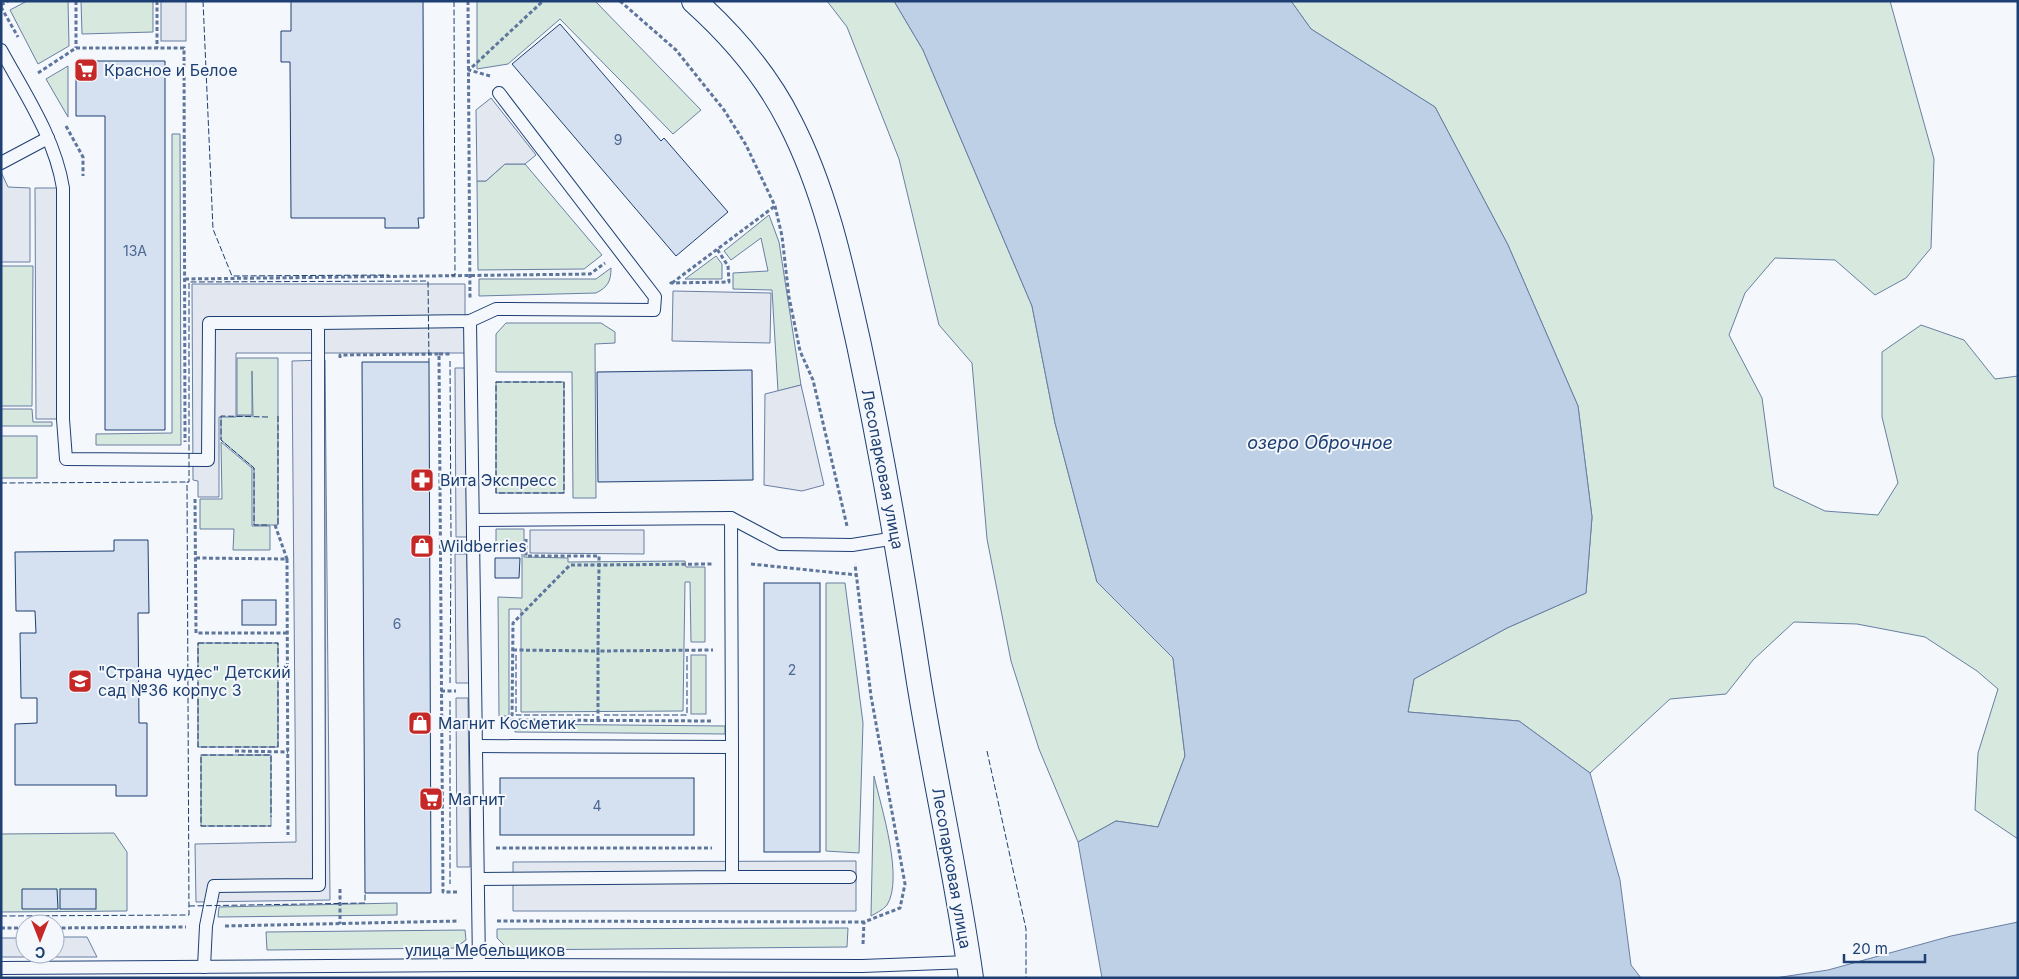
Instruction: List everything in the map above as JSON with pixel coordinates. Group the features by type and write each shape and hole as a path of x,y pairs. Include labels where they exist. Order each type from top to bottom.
{"street":[{"name":"Лесопарковая улица","path":"694,1 753,62 790,121 815,180 838,250 866,380 896,538 920,690 970,970"}],"lane":[{"path":"1,50 48,138 60,168 63,188 64,419 66,459 208,460 209,323 470,321 496,310 654,310 655,297 499,94"},
{"path":"1,163 48,138"},
{"path":"470,321 473,520 482,746 483,879 478,966"},
{"path":"204,967 206,926 214,886 319,885 318,323"},
{"path":"473,520 732,518 780,544 852,545 896,538"},
{"path":"732,518 732,877"},
{"path":"482,746 732,747"},
{"path":"483,879 850,877"},
{"name":"улица Мебельщиков","path":"1,968 204,967 311,972 478,966 853,966 970,970"}],"path":[{"path":"1,5 8,1"},
{"path":"76,1 76,48"},
{"path":"157,1 157,48"},
{"path":"468,1 470,321"},
{"path":"469,70 543,1"},
{"path":"620,1 676,50 724,110 746,145 776,206 782,236 789,297 800,351 813,380 852,545 871,696 905,884 900,908 864,922 863,944"},
{"path":"38,73 76,48 184,48 185,450"},
{"path":"469,70 497,79"},
{"path":"655,297 671,283 776,206"},
{"path":"671,283 729,282 728,266 717,249"},
{"path":"185,279 590,274 620,251"},
{"path":"665,276 671,283"},
{"path":"340,365 340,355 439,354 443,892"},
{"path":"195,499 196,633 288,633"},
{"path":"526,520 526,556 599,556 598,720"},
{"path":"275,525 287,559 288,835"},
{"path":"196,558 287,559"},
{"path":"512,720 513,623 570,566 732,564"},
{"path":"749,573 749,564 857,575"},
{"path":"512,650 732,650"},
{"path":"482,746 512,720 732,721"},
{"path":"235,751 288,752"},
{"path":"483,879 489,848 732,848"},
{"path":"340,886 340,924"},
{"path":"1,928 15,928"}],"shaded area":[{"path":"27,1 68,1 69,46 38,64 10,10"},
{"path":"81,1 153,1 153,32 82,34"},
{"path":"161,1 186,1 186,41 161,41"},
{"path":"477,1 595,1 701,110 673,134 560,19 508,64 477,69"},
{"path":"827,1 894,1 923,50 1032,306 1055,423 1097,582 1173,658 1185,756 1158,827 1116,821 1078,842 1039,749 1011,661 987,539 972,363 939,325 899,159 847,27"},
{"path":"1291,1 1890,1 1934,159 1931,248 1906,278 1875,295 1835,260 1775,258 1745,293 1729,335 1762,398 1774,487 1825,511 1878,515 1898,483 1882,417 1882,352 1921,325 1964,340 1995,379 2018,376 2018,839 1975,810 1978,753 1998,689 1977,671 1925,637 1857,624 1794,622 1753,660 1726,694 1670,699 1590,773 1519,721 1408,712 1414,679 1507,628 1586,593 1592,517 1578,406 1508,245 1435,107 1311,29"},
{"path":"68,66 68,117 46,79"},
{"path":"491,98 536,155 525,164 505,164 486,181 477,181 476,110"},
{"path":"172,134 180,134 181,445 96,445 96,434 172,433"},
{"path":"505,164 525,164 602,255 584,269 478,270 477,181 486,181"},
{"path":"1,172 8,187 30,188 30,262 1,262"},
{"path":"35,188 63,188 63,419 36,419"},
{"path":"769,215 779,242 801,385 778,391 772,290 733,289 733,273 768,271 761,238 731,260 724,251"},
{"path":"716,256 722,264 722,279 685,279"},
{"path":"1,266 33,266 32,406 1,406"},
{"path":"611,268 608,283 596,293 479,296 479,279 596,279"},
{"path":"192,284 465,284 465,353 236,353 236,417 219,417 219,497 198,497 198,481 193,480"},
{"path":"673,291 771,293 770,343 672,341"},
{"path":"506,323 601,323 615,332 615,343 595,344 596,498 573,498 572,372 496,372 496,334"},
{"path":"237,358 278,358 278,525 254,525 254,468 221,440 221,416 253,416 252,371 252,415 237,415"},
{"path":"325,360 330,900 196,902 195,844 296,842 292,361"},
{"path":"455,368 467,368 469,537 456,537"},
{"path":"496,382 564,382 564,493 496,493"},
{"path":"801,385 824,485 802,491 764,485 765,394"},
{"path":"1,409 32,409 33,422 52,422 52,426 1,426"},
{"path":"1,436 37,436 37,478 1,478"},
{"path":"221,442 252,468 252,526 270,526 270,550 233,550 234,529 200,529 200,499 222,499"},
{"path":"496,529 524,529 524,557 568,558 568,562 685,561 686,567 705,567 705,642 691,642 690,582 685,582 683,711 521,712 521,609 509,609 509,716 499,716 498,597 522,598 522,551 496,550"},
{"path":"530,530 644,530 644,554 530,553"},
{"path":"455,554 467,554 469,683 456,683"},
{"path":"826,583 845,583 863,723 859,853 826,851"},
{"path":"198,643 278,643 278,747 198,747"},
{"path":"691,655 706,655 706,714 691,714"},
{"path":"456,698 468,698 470,867 457,867"},
{"path":"515,724 725,726 725,734 515,732"},
{"path":"201,755 271,755 271,826 201,826"},
{"path":"874,776 890,842 893,878 892,893 887,905 871,916"},
{"path":"114,833 127,852 127,911 1,912 1,834"},
{"path":"856,861 856,911 513,911 513,862"},
{"path":"397,903 397,915 218,917 219,907"},
{"path":"848,928 847,947 509,950 497,938 497,929"},
{"path":"465,930 466,940 455,948 267,950 266,932"},
{"path":"65,937 87,937 97,957 65,957"},
{"path":"1,938 15,938 15,957 1,957"}],"water":[{"name":"озеро Оброчное","path":"894,1 1291,1 1311,29 1435,107 1508,245 1578,406 1592,517 1586,593 1507,628 1414,679 1408,712 1519,721 1590,773 1620,880 1631,965 1641,978 1102,978 1078,842 1116,821 1158,827 1185,756 1173,658 1097,582 1055,423 1032,306 923,50"},
{"path":"2018,922 2018,978 1775,978 1828,970 1951,936"}],"building":[{"path":"291,1 423,1 424,218 418,218 419,228 385,228 385,218 291,218 290,62 281,62 281,31 291,31"},
{"path":"560,24 661,141 664,138 728,212 676,256 512,64"},
{"path":"76,61 165,61 165,430 105,430 105,116 76,116"},
{"path":"362,362 429,362 431,893 365,893"},
{"path":"752,370 753,480 598,482 597,372"},
{"name":"\"Страна чудес\" Детский сад №36 корпус 3","path":"114,540 148,540 149,613 138,613 139,723 147,723 147,796 116,796 116,785 15,785 15,724 37,723 37,698 21,698 20,633 36,633 35,611 16,611 15,552 114,551"},
{"path":"495,558 520,558 519,578 495,578"},
{"path":"764,583 820,583 820,852 764,852"},
{"path":"242,600 276,600 276,625 242,625"},
{"path":"500,778 694,778 694,835 500,835"},
{"path":"22,889 57,889 58,909 22,909"},
{"path":"60,889 96,889 96,909 60,909"}],"fence":[{"path":"203,1 213,229 232,276 389,275"},
{"path":"451,275 455,275 454,1"},
{"path":"1,916 189,915 187,482 189,482 189,282 428,281 429,362"},
{"path":"450,361 451,539"},
{"path":"496,382 564,382 564,493 496,493 496,382"},
{"path":"268,417 221,416 221,440 254,468 254,525 270,525"},
{"path":"278,416 278,525"},
{"path":"1,483 187,482"},
{"path":"450,683 451,552"},
{"path":"198,643 278,643 278,747 198,747 198,643"},
{"path":"604,715 687,715 687,654"},
{"path":"516,655 516,715 594,715"},
{"path":"450,701 450,884"},
{"path":"987,751 1026,929 1026,978"},
{"path":"233,755 201,755 201,826 271,826"},
{"path":"238,755 271,755 271,817"},
{"path":"189,906 365,903 365,893"}],"place":[{"name":"Красное и Белое","path":"86,70"},
{"name":"Вита Экспресс","path":"422,480"},
{"name":"Wildberries","path":"422,546"},
{"name":"\"Страна чудес\" Детский сад №36 корпус 3","path":"80,681"},
{"name":"Магнит Косметик","path":"420,723"},
{"name":"Магнит","path":"431,799"}]}
